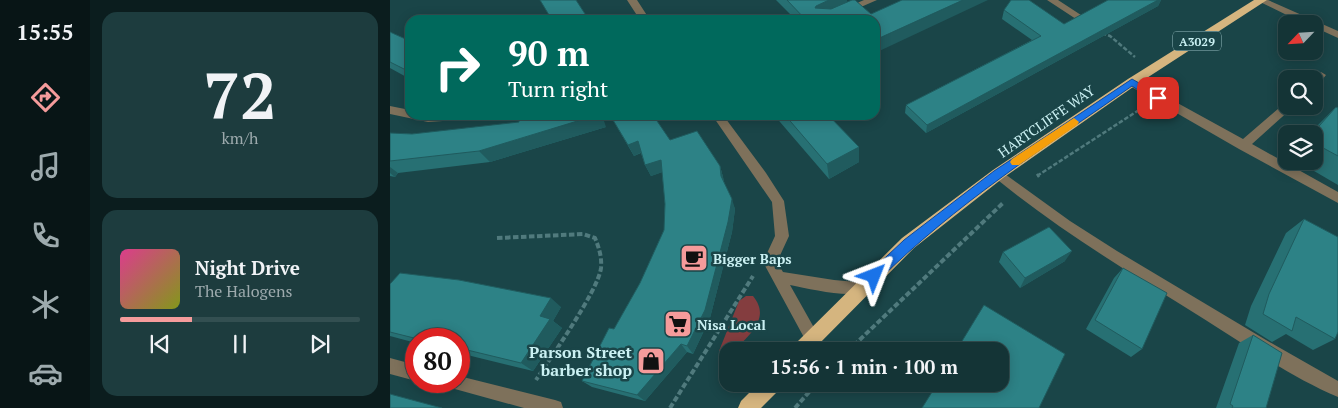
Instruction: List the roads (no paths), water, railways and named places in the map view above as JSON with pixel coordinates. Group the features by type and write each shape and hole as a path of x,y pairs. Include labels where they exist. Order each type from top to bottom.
{"highway":[{"name":"HARTCLIFFE WAY","path":"808,342 908,243 998,174 1132,82 1262,0"},
{"path":"748,408 763,392"}],"street":[{"path":"632,0 642,15"},
{"path":"835,15 872,0"},
{"path":"1052,0 1079,17"},
{"path":"1262,0 1294,15"},
{"path":"1323,28 1338,35"},
{"path":"1132,82 1338,198"},
{"path":"390,110 405,113"},
{"path":"1243,146 1278,114"},
{"path":"721,120 778,201 782,236 770,262 812,338"},
{"path":"998,174 1056,218 1127,264 1298,368 1338,389"},
{"path":"778,277 834,286 863,287"},
{"path":"390,366 405,370"},
{"path":"470,386 556,408"}],"place":[{"name":"Bigger Baps","path":"694,258"},
{"name":"Nisa Local","path":"678,324"},
{"name":"Parson Street barber shop","path":"651,361"}]}
